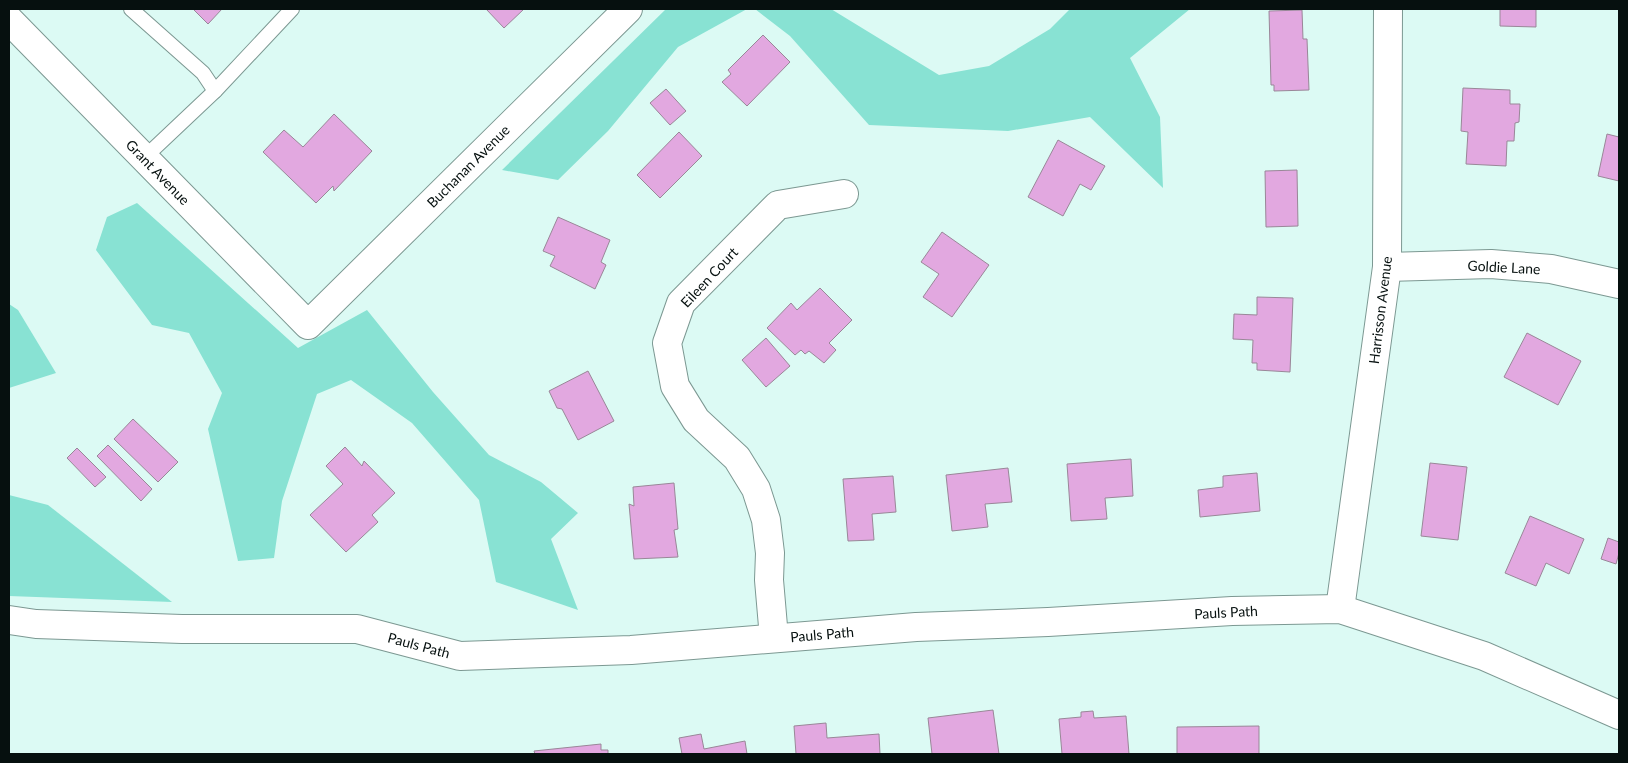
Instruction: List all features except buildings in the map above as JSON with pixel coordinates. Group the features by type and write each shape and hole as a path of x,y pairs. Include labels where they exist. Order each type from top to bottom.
{"street":[{"name":"Buchanan Avenue","path":"308,325 628,9"},
{"name":"Harrisson Avenue","path":"1340,608 1387,267 1388,9"},
{"name":"Grant Avenue","path":"9,20 308,325"},
{"name":"Eileen Court","path":"774,638 769,580 770,553 766,520 756,489 737,458 696,420 675,386 667,343 681,304 778,205 844,194"},
{"name":"Goldie Lane","path":"1387,267 1490,264 1551,269 1619,284"},
{"name":"Pauls Path","path":"9,620 36,624 182,629 357,629 460,656 631,650 916,627 1048,622 1232,611 1340,608 1484,656 1619,715"}],"lane":[{"path":"131,9 203,74 215,91"},
{"path":"144,158 215,91 292,9"}],"green space":[{"path":"666,9 747,9 678,47 608,131 558,180 502,170"},
{"path":"755,9 831,9 939,75 989,66 1050,29 1070,9 1190,9 1130,58 1160,117 1163,188 1090,117 1008,131 869,125 790,36"},
{"path":"137,203 298,348 367,310 433,392 489,455 541,482 578,513 551,539 578,610 496,582 479,500 412,423 351,380 317,394 282,501 274,558 238,561 208,429 222,393 189,333 152,325 96,250 107,217"},
{"path":"9,304 18,310 56,373 9,388"},
{"path":"9,495 48,505 172,602 9,596"}]}
